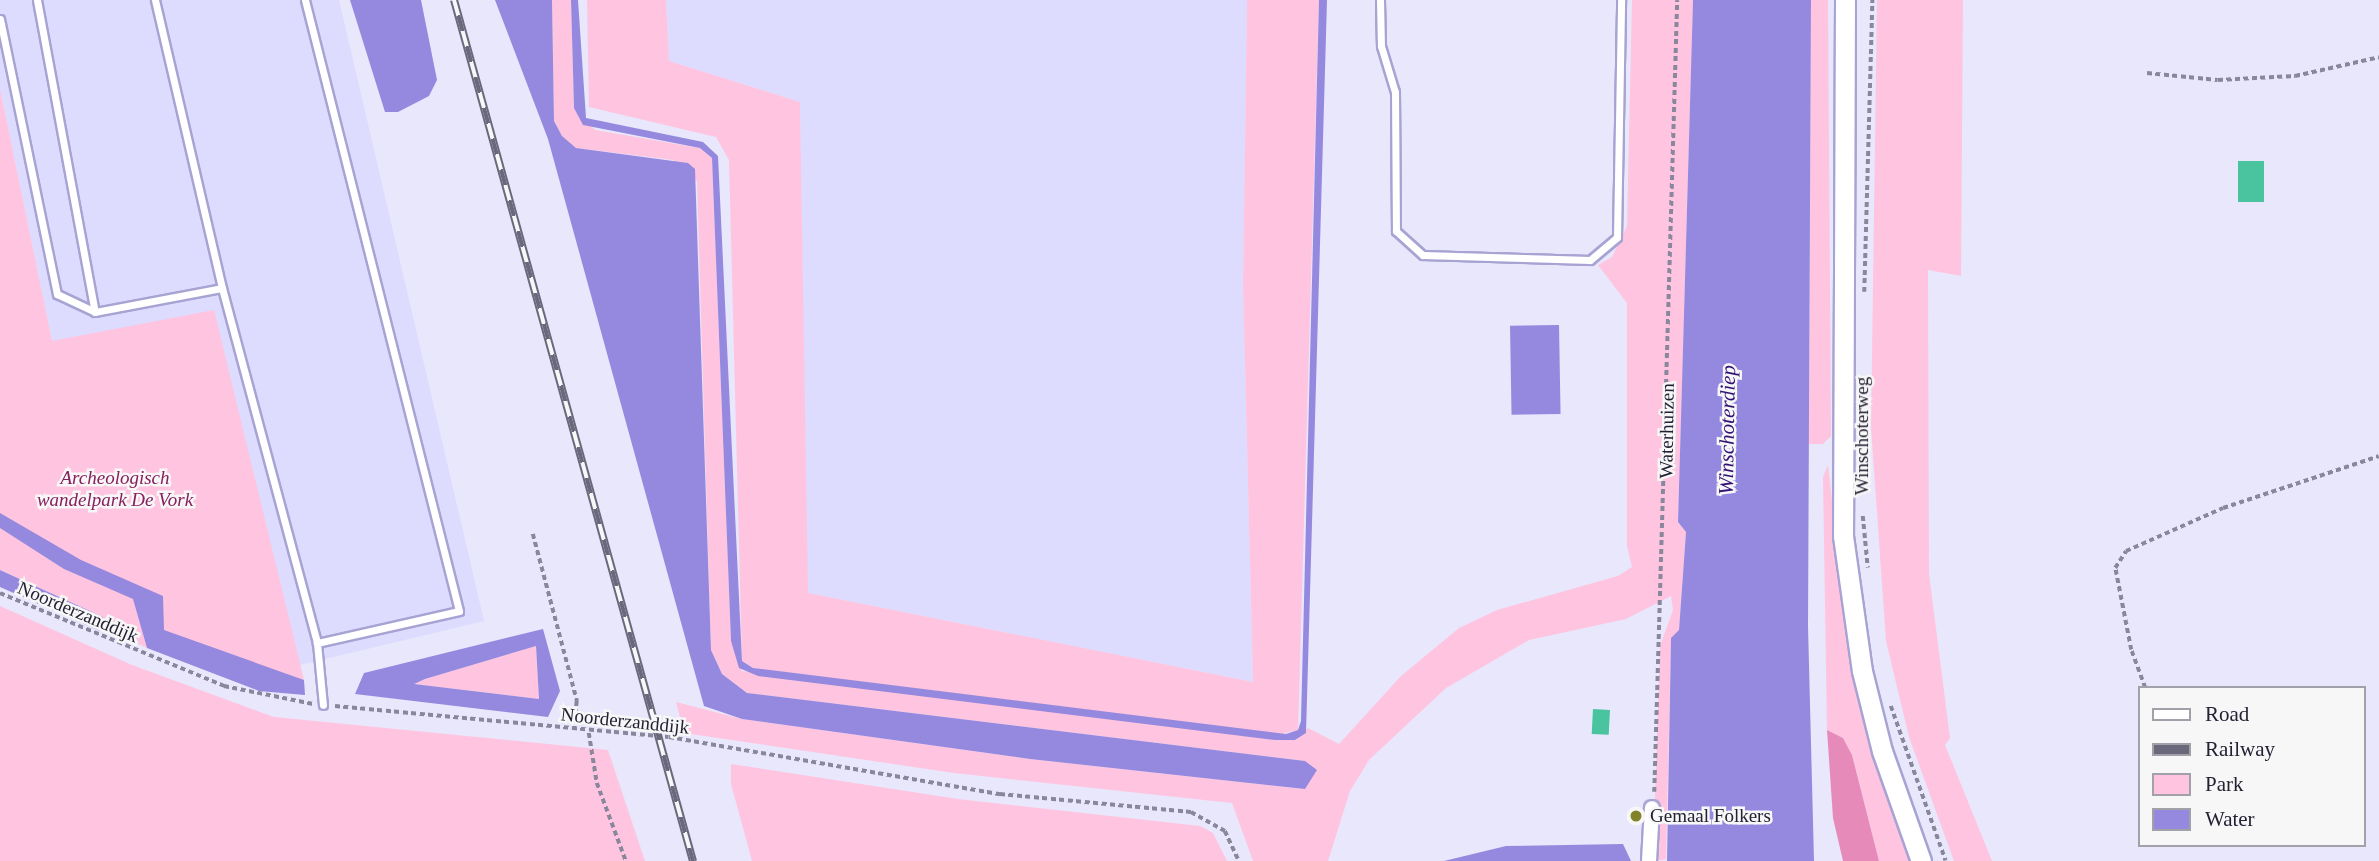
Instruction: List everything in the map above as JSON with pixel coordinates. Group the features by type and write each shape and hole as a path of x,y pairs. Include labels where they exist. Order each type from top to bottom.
{"main road":[{"name":"Winschoterweg","path":"1845,0 1839,452 1845,560 1855,640 1881,751 1921,861"}],"street":[{"path":"1649,861 1651,808"}],"lane":[{"path":"37,0 95,312"},
{"path":"155,0 222,288 317,643 323,705"},
{"path":"305,0 459,611 317,643"},
{"path":"1380,0 1381,46 1395,92 1396,231 1423,255 1590,260 1617,237 1621,0"},
{"path":"0,19 57,294 95,312 222,288"}],"path":[{"name":"Waterhuizen","path":"1651,808 1664,578 1678,0"},
{"path":"1864,299 1872,0"},
{"path":"2147,73 2218,80 2295,76 2379,57"},
{"path":"2144,686 2131,650 2115,568 2126,551 2223,508 2379,456"},
{"name":"Winschoterweg","path":"1863,505 1868,574"},
{"path":"533,534 577,701 574,730"},
{"name":"Noorderzanddijk","path":"0,593 225,686 323,705 589,732 669,737 1000,794 1191,812 1225,831 1239,861"},
{"path":"1889,700 1946,861"},
{"path":"589,732 597,783 626,861"}],"shaded area":[{"path":"0,0 339,0 484,621 300,665 52,341 0,89"},
{"path":"666,0 1247,0 1243,286 1253,682 807,593 800,102 669,61"},
{"path":"1827,730 1843,738 1852,755 1879,861 1843,861 1833,818"}],"green space":[{"path":"552,0 571,0 574,108 595,130 700,148 712,158 731,641 742,671 1275,740 1296,740 1308,728 1339,744 1401,676 1459,628 1497,610 1618,576 1632,567 1627,546 1627,303 1598,265 1612,257 1627,226 1632,0 1693,0 1678,522 1686,532 1679,631 1671,639 1666,859 1655,861 1655,796 1660,646 1673,610 1671,596 1626,619 1529,640 1446,688 1369,760 1350,791 1328,861 1253,861 1232,803 954,773 684,733 676,702 742,719 1030,759 1304,789 1316,770 1305,761 747,693 722,674 711,650 697,181 673,160 576,148 562,136 554,121"},
{"path":"587,0 666,0 669,61 800,102 808,593 1253,682 1243,286 1247,0 1319,0 1298,730 1281,734 1069,709 753,668 742,661 729,160 716,137 589,107"},
{"path":"1811,0 1828,0 1831,436 1823,444 1809,444"},
{"path":"1877,0 1963,0 1961,276 1928,270 1929,574 1950,738 1945,745 1992,861 1954,861 1909,737 1886,641 1871,427"},
{"name":"Archeologisch wandelpark De Vork","path":"0,89 52,341 214,310 304,680 142,630 147,648 103,627 103,617 0,570"},
{"path":"1828,465 1849,653 1873,750 1911,861 1879,861 1852,755 1843,738 1827,730 1823,477"},
{"path":"0,606 132,665 274,717 608,750 645,861 0,861"},
{"path":"536,646 539,699 413,684 425,679"},
{"path":"731,764 958,799 1200,826 1213,833 1227,861 752,861 731,784"}],"water":[{"path":"350,0 421,0 437,80 429,96 398,112 385,112"},
{"path":"495,0 552,0 554,121 562,136 576,148 688,163 695,169 711,650 722,674 747,693 1305,761 1317,770 1305,789 1030,759 742,719 704,706 548,139"},
{"path":"571,0 578,0 586,118 703,142 718,156 742,661 753,668 1286,734 1298,730 1301,721 1319,0 1327,0 1306,733 1295,740 1275,740 758,676 739,668 731,641 712,158 700,148 583,125 574,108"},
{"name":"Winschoterdiep","path":"1693,0 1811,0 1808,626 1814,861 1667,861 1671,638 1679,630 1686,532 1678,522"},
{"path":"1559,325 1561,414 1512,415 1510,326"},
{"path":"0,513 81,560 163,596 164,630 304,680 305,695 259,691 147,648 133,599 64,569 0,528"},
{"path":"0,570 103,617 103,627 100,631 0,587"},
{"path":"543,629 560,691 548,717 355,694 364,673","holes":["536,646 539,699 414,684"]},
{"path":"1623,844 1631,861 1444,861 1506,846"}],"building":[{"path":"2238,161 2264,161 2264,202 2238,202"},
{"path":"1593,709 1610,710 1609,735 1592,734"}],"railway":[{"path":"454,0 693,861"}],"place":[{"name":"Gemaal Folkers","path":"1636,816"}]}
